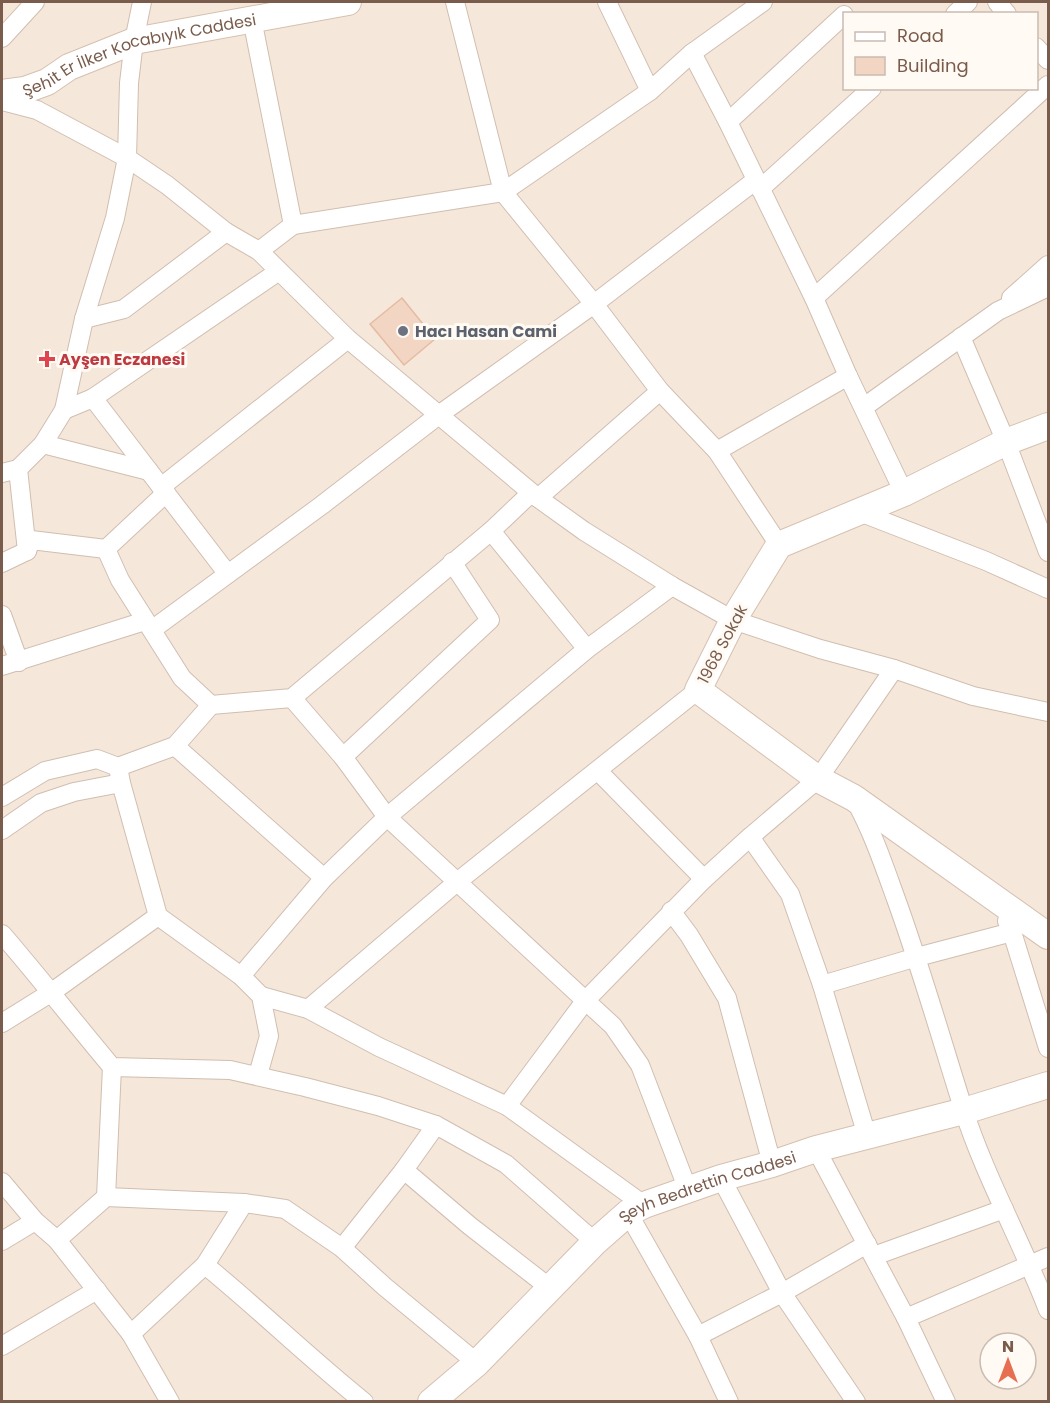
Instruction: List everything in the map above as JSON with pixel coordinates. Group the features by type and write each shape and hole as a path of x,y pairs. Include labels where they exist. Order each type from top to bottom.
{"main road":[{"name":"Şehit Er İlker Kocabıyık Caddesi","path":"2,93 25,90 47,82 69,67 134,41 348,2"},
{"path":"779,545 904,493 1006,442 1048,426"},
{"name":"1968 Sokak","path":"779,545 733,620 698,690 818,779 854,798 1047,931"},
{"name":"Şeyh Bedrettin Caddesi","path":"431,1401 477,1363 595,1242 636,1209 721,1178 816,1149 964,1111 1048,1085"}],"street":[{"path":"2,38 35,2"},
{"path":"27,551 10,471 43,444 64,410 84,319 115,218 127,158 129,83 142,2"},
{"path":"455,2 503,192 660,390 717,451 779,545"},
{"path":"607,2 650,91"},
{"path":"259,251 293,225 503,192 650,91 692,53 763,2"},
{"path":"728,122 843,14"},
{"path":"252,19 293,225"},
{"path":"692,53 814,298 848,376 904,493"},
{"path":"814,298 1048,85"},
{"path":"2,615 10,664 149,625 322,505 440,414 758,185 870,90"},
{"path":"2,100 37,110 127,158 167,185 226,232 259,251 348,339 535,495 584,531 672,586 733,620 820,649 894,669 973,696 1047,707"},
{"path":"84,319 124,309 226,232"},
{"path":"864,408 994,314 1048,265"},
{"path":"64,410 93,398 279,271"},
{"path":"994,314 1048,287"},
{"path":"962,338 1006,442 1048,552"},
{"path":"106,549 164,490 348,339"},
{"path":"717,451 848,376"},
{"path":"2,830 41,803 119,775 175,746 211,705 292,698 660,390"},
{"path":"93,398 227,573"},
{"path":"43,444 149,471"},
{"path":"857,512 986,561 1048,589"},
{"path":"491,531 587,649"},
{"path":"2,563 27,551 32,540 106,549"},
{"path":"106,549 120,580 182,678 211,705"},
{"path":"343,757 490,620 452,562"},
{"path":"241,976 324,878 387,816 587,649 672,586"},
{"path":"507,1106 585,1001 704,879 818,779 894,669"},
{"path":"308,1009 457,882 698,690"},
{"path":"292,698 343,757 387,816 613,1026 640,1065 688,1190"},
{"path":"175,746 324,878"},
{"path":"2,797 45,771 97,759 119,775 158,916 241,976 261,996 308,1009 379,1047 507,1106 636,1209 729,1401"},
{"path":"598,771 704,879"},
{"path":"854,798 871,828 917,957 964,1111 1004,1209 1031,1264 1048,1310"},
{"path":"750,837 790,894 822,985 867,1136"},
{"path":"993,895 1012,932 1048,1048"},
{"path":"671,911 689,935 727,998 772,1164"},
{"path":"2,1023 52,992 158,916"},
{"path":"822,985 1012,932"},
{"path":"2,934 112,1067 106,1197"},
{"path":"258,1075 269,1036 261,996"},
{"path":"112,1067 230,1070 258,1075 378,1106 436,1125 506,1164 595,1242"},
{"path":"342,1248 404,1170 436,1125"},
{"path":"816,1149 871,1250 946,1401"},
{"path":"404,1170 470,1226 550,1288"},
{"path":"721,1178 782,1293 856,1401"},
{"path":"2,1182 35,1221 57,1240 131,1334 170,1401"},
{"path":"57,1240 106,1197 244,1203 285,1209 342,1248 385,1287 477,1363"},
{"path":"131,1334 205,1265 244,1203"},
{"path":"698,1336 871,1250 1004,1209"},
{"path":"2,1241 35,1221"},
{"path":"906,1318 1048,1257"},
{"path":"205,1265 258,1309 316,1363 364,1401"},
{"path":"2,1346 97,1290"}],"shaded area":[{"path":"2,2 1048,2 1048,1401 2,1401"}],"building":[{"name":"Hacı Hasan Cami","path":"402,298 435,339 404,365 370,324"}],"place":[{"name":"Hacı Hasan Cami","path":"403,331"},
{"name":"Ayşen Eczanesi","path":"47,359"}]}
